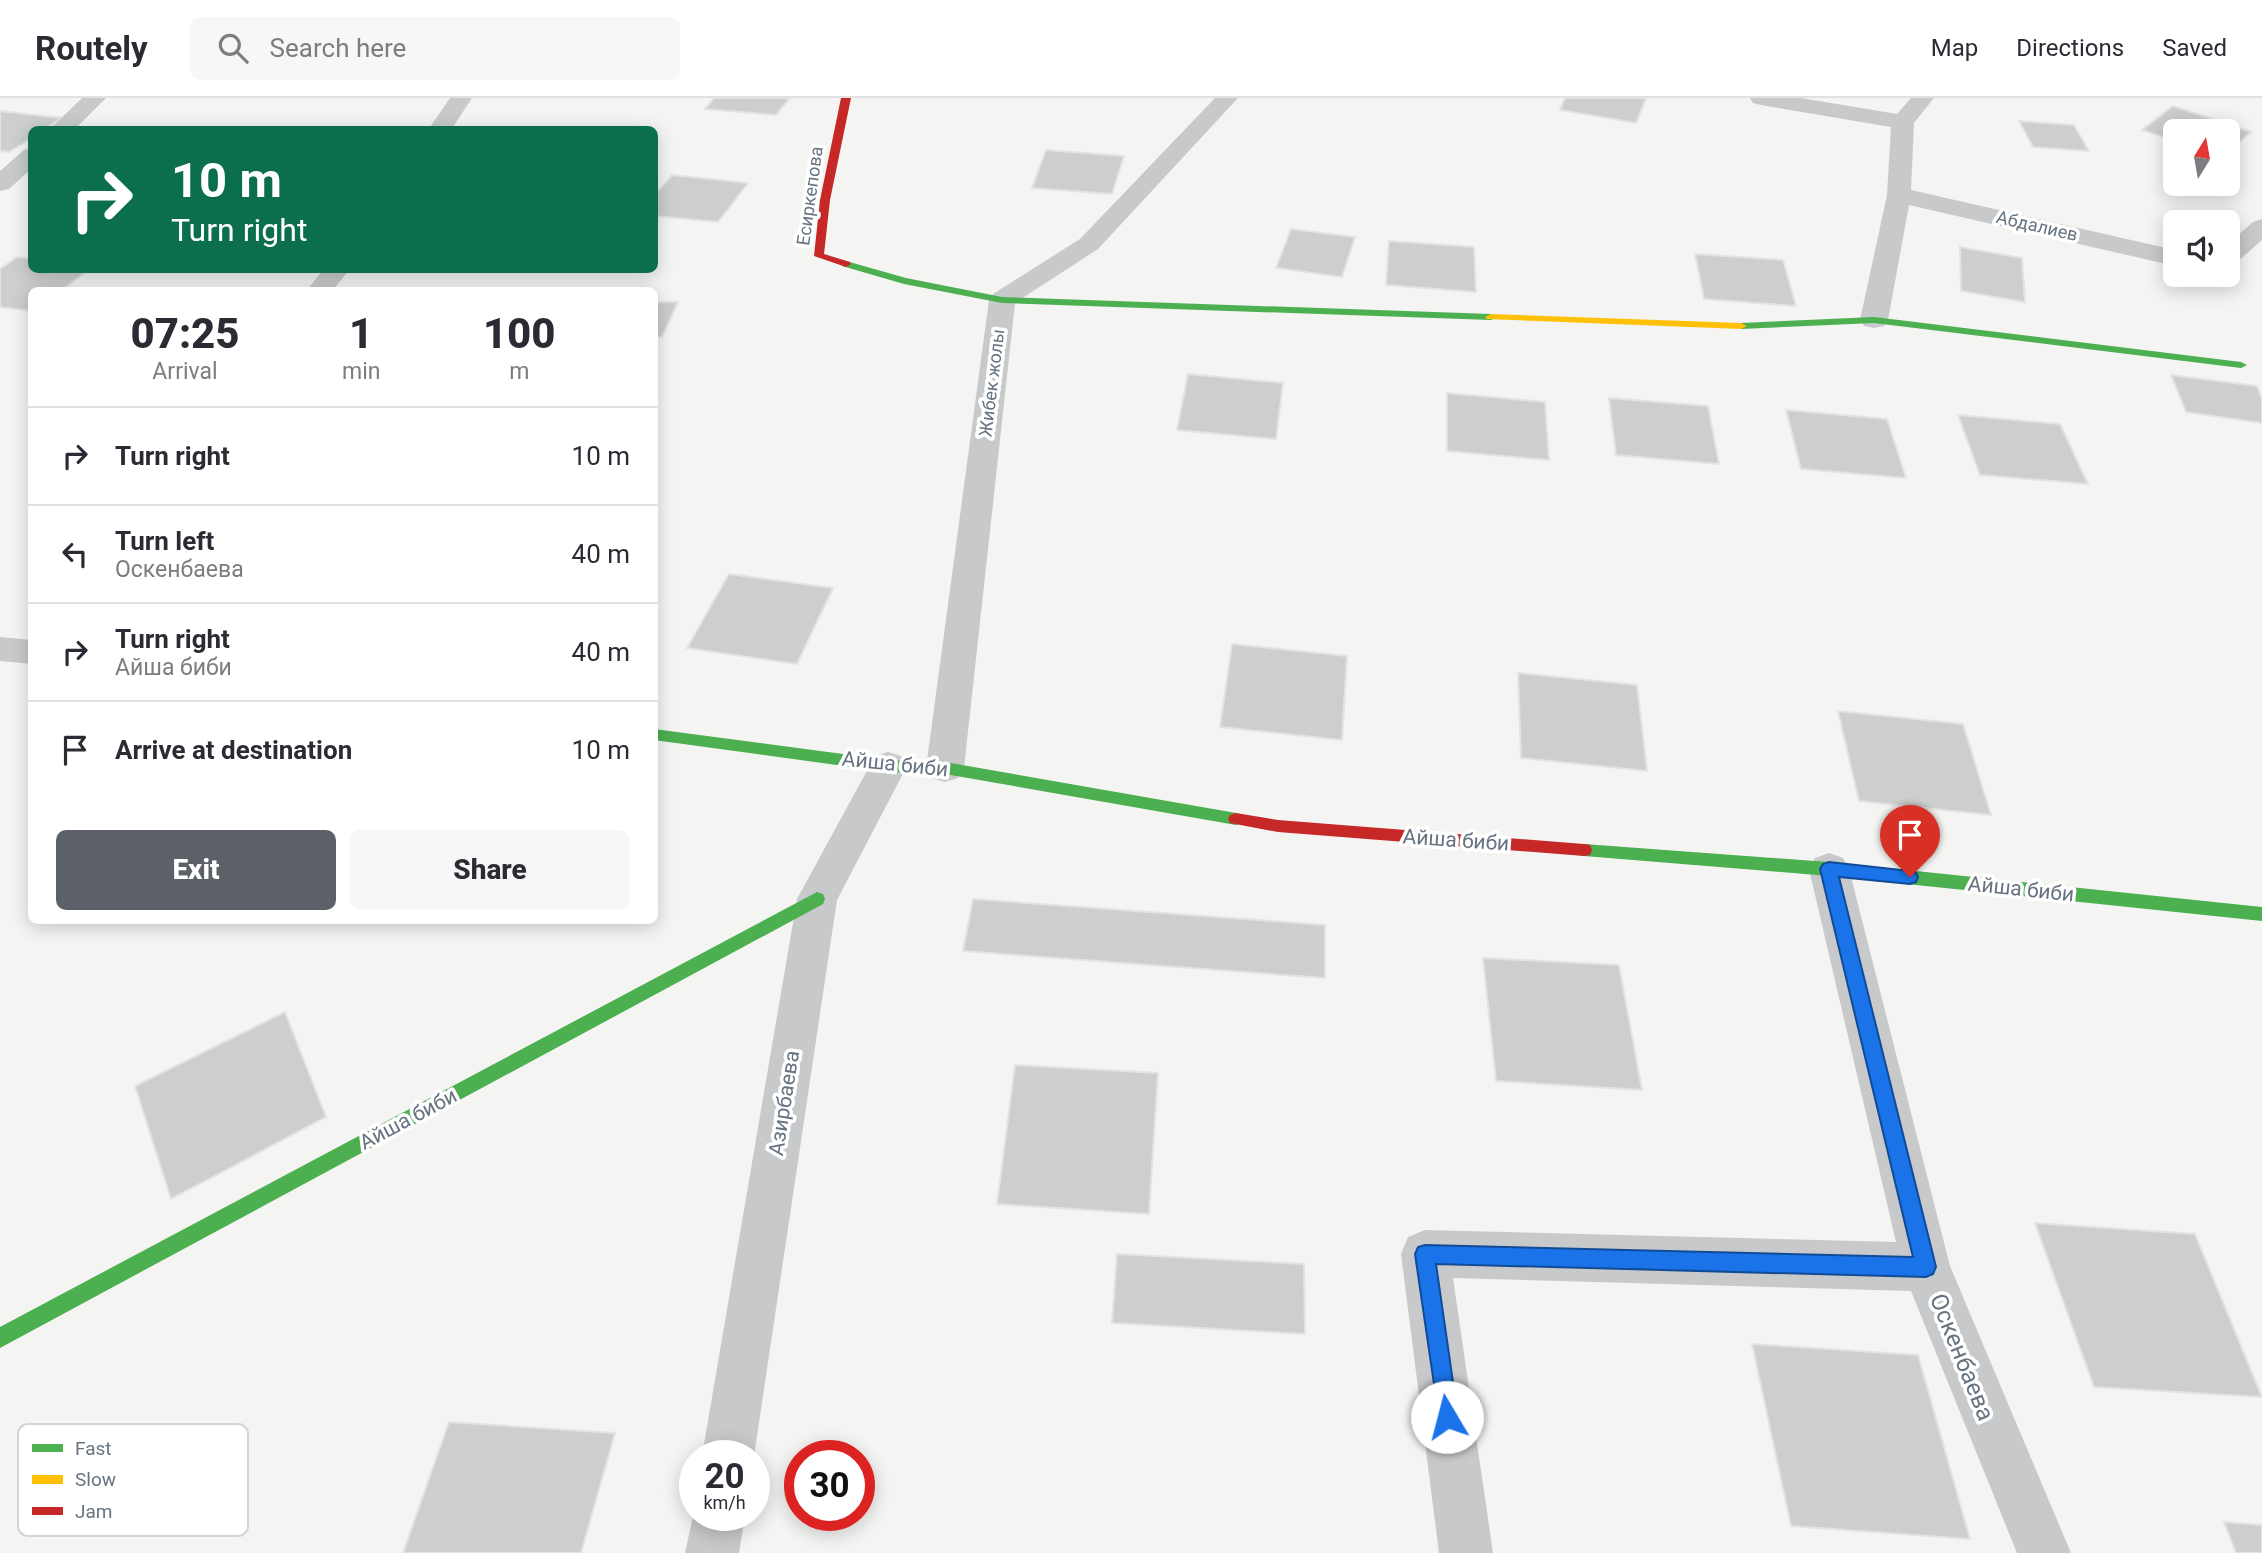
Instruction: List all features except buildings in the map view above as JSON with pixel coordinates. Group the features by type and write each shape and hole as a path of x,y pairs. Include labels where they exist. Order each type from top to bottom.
{"street":[{"path":"64,126 95,98"},
{"path":"442,126 461,98"},
{"name":"Есиркепова","path":"846,98 825,200 819,256 904,281 1002,300"},
{"name":"Жибек жолы","path":"945,768 1002,300 1089,244 1227,98"},
{"path":"1761,98 1903,122"},
{"path":"1874,320 1899,195 1903,122 1923,98"},
{"path":"0,184 28,159"},
{"name":"Абдалиев","path":"1899,195 2163,255"},
{"path":"2240,247 2262,228"},
{"path":"322,287 334,273"},
{"path":"1002,300 1741,326 1874,320 2241,365"},
{"path":"0,649 28,652"},
{"name":"Айша биби","path":"658,735 888,766 945,768 1278,826 1829,869 2262,914"},
{"name":"Азирбаева","path":"731,1440 817,900 888,766"},
{"name":"Оскенбаева","path":"1829,869 1926,1267 2044,1553"},
{"name":"Айша биби","path":"0,1338 817,900"},
{"path":"1466,1553 1425,1254 1926,1267"},
{"path":"712,1553 716,1531"}],"traffic: fast":[{"path":"846,264 904,281 1002,300 1491,317"},
{"path":"1741,326 1874,320 2241,365"},
{"path":"658,735 888,766 945,768 1236,819"},
{"path":"1584,850 1829,869 2262,914"},
{"path":"0,1338 817,899"}],"traffic: slow":[{"path":"1491,317 1741,326"}],"traffic: jam":[{"path":"846,98 825,200 819,256 846,264"},
{"path":"1236,819 1278,826 1584,850"}],"route":[{"path":"1447,1417 1425,1254 1926,1267 1829,869 1910,877"}]}
